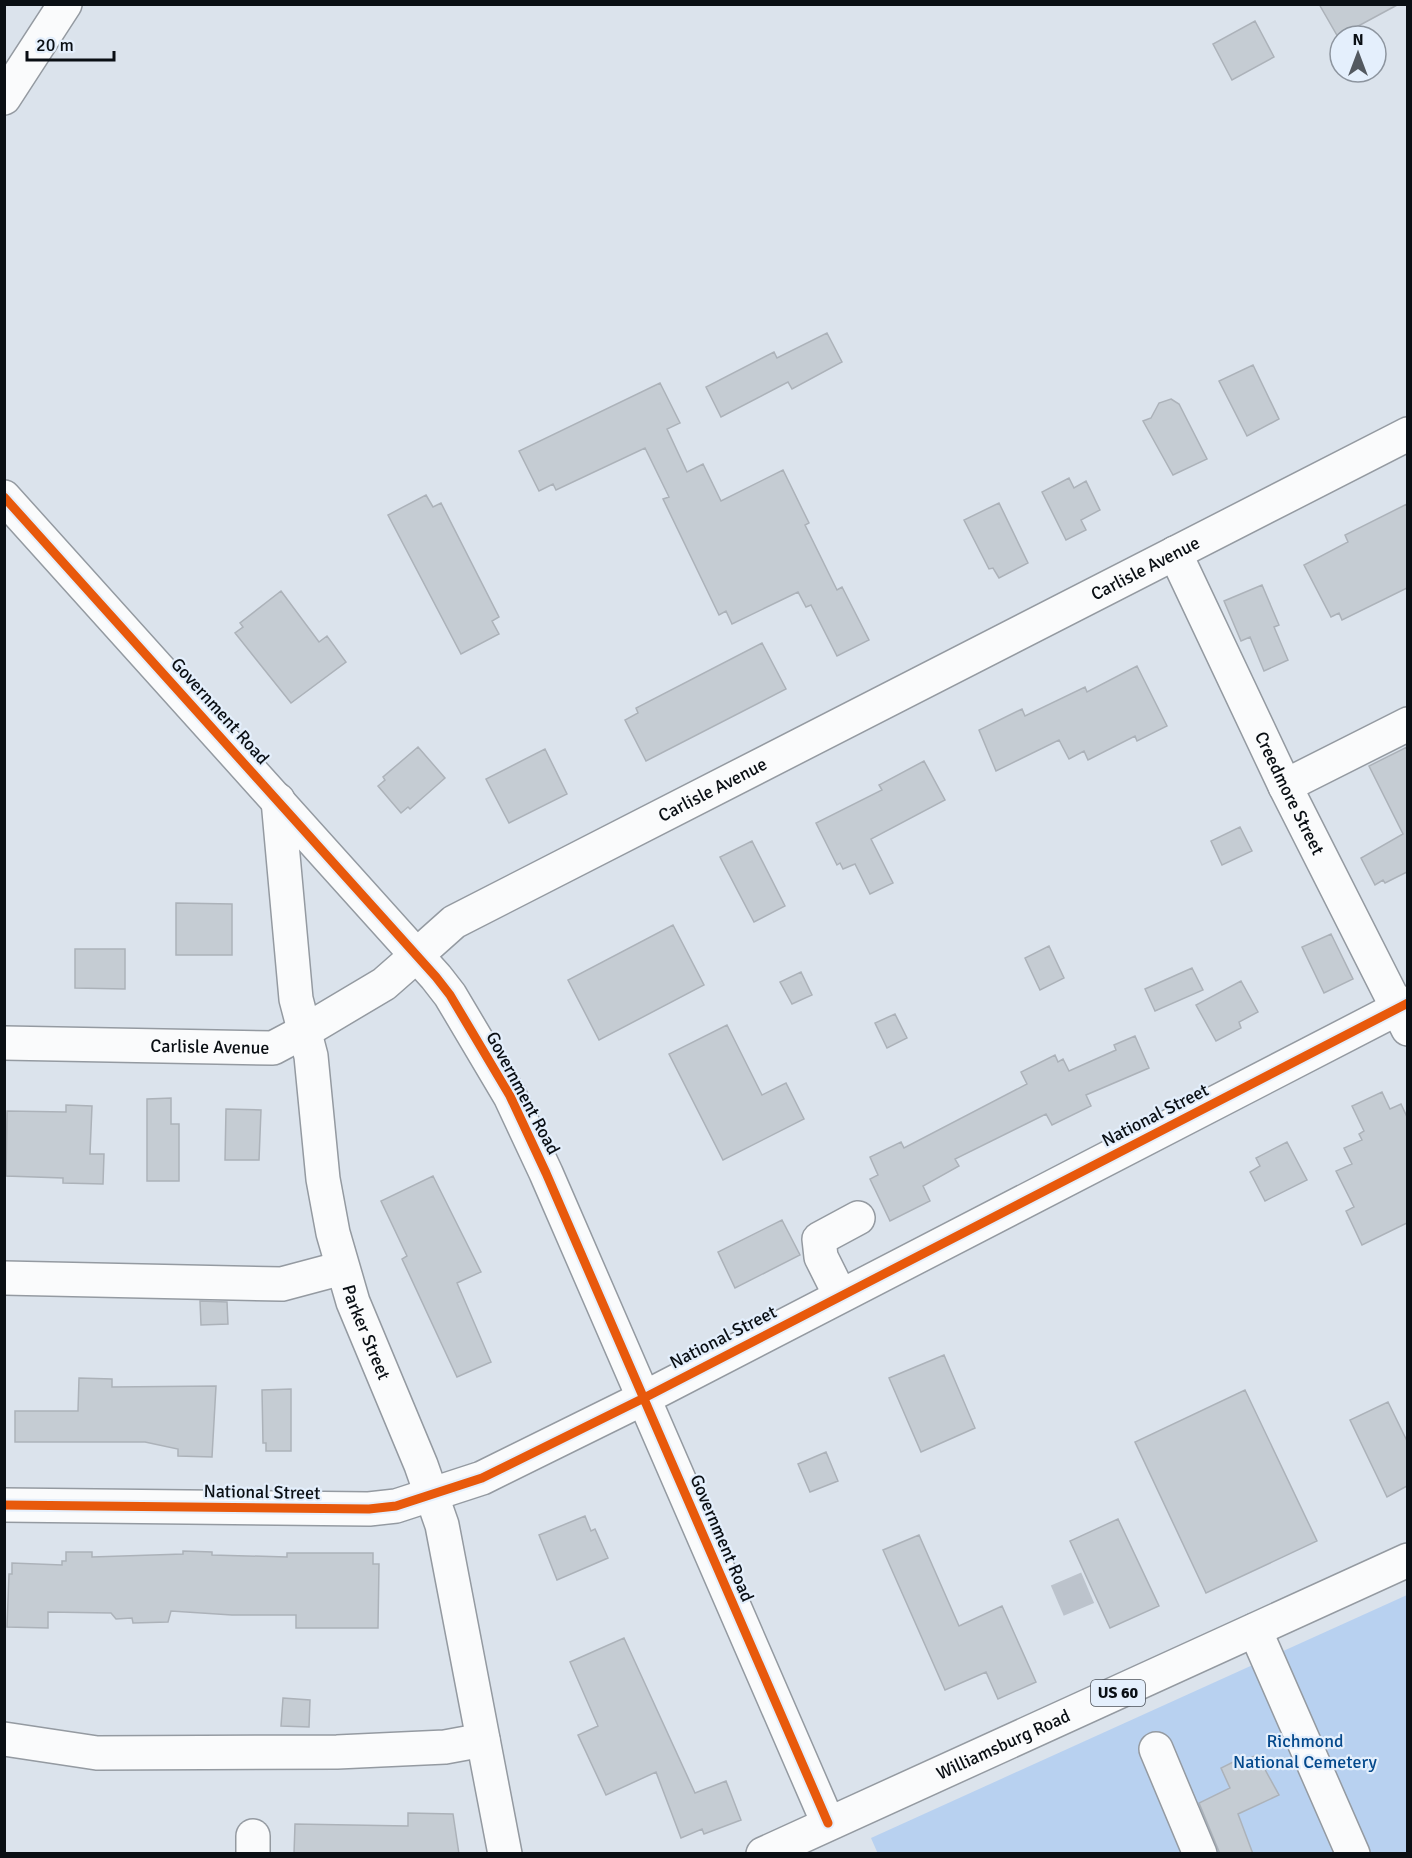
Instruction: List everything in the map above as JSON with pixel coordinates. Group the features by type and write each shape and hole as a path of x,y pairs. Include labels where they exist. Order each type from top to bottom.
{"street":[{"path":"4,98 65,4"},
{"name":"Carlisle Avenue","path":"4,1043 273,1048 384,984 454,922 1407,434"},
{"name":"Government Road","path":"4,497 417,955 450,995 510,1096 546,1173 828,1823"},
{"name":"Creedmore Street","path":"1175,553 1285,786 1404,1013"},
{"path":"1285,786 1407,723"},
{"name":"Parker Street","path":"278,800 296,999 305,1031 315,1085 326,1197 342,1268 353,1302 442,1525 505,1854"},
{"name":"National Street","path":"4,1505 369,1509 396,1506 432,1496 483,1478 644,1398 840,1295 1404,1013"},
{"path":"840,1295 822,1257 819,1239 858,1218"},
{"path":"4,1278 282,1284 342,1268"},
{"name":"Williamsburg Road","path":"763,1854 1407,1560"},
{"path":"1255,1630 1353,1854"},
{"path":"4,1739 97,1753 337,1752 445,1747 483,1740"},
{"path":"1156,1749 1200,1854"}],"green space":[{"name":"Richmond National Cemetery","path":"1407,1595 1407,1853 878,1854 871,1838"}],"building":[{"path":"1319,4 1399,4 1362,24 1331,24"},
{"path":"1255,21 1274,57 1232,80 1213,44"},
{"path":"827,333 842,362 792,389 788,382 721,417 706,387 774,352 777,358"},
{"path":"1253,365 1279,419 1247,436 1219,381"},
{"path":"660,383 680,423 667,429 687,472 703,464 721,501 783,470 809,523 805,525 837,590 842,587 869,640 837,656 811,605 806,607 798,592 732,624 726,611 719,615 663,499 669,497 645,448 556,490 553,484 539,491 519,451"},
{"path":"1171,399 1179,404 1207,459 1173,475 1143,421 1151,418 1159,403"},
{"path":"1069,478 1074,488 1086,481 1100,510 1081,520 1086,530 1066,540 1042,492"},
{"path":"426,495 433,507 441,503 499,617 492,621 499,634 461,654 388,515"},
{"path":"999,503 1028,563 999,578 993,568 989,569 964,520"},
{"path":"1407,504 1407,588 1342,620 1339,613 1331,617 1304,565 1348,542 1345,535"},
{"path":"1262,585 1279,625 1274,627 1288,660 1264,671 1250,637 1241,641 1224,601"},
{"path":"281,591 319,642 327,636 346,662 291,703 235,633 243,627 240,623"},
{"path":"762,643 786,689 646,761 625,720 638,713 636,708"},
{"path":"1137,666 1167,726 1137,741 1135,736 1088,760 1084,751 1069,759 1059,740 996,771 979,730 1022,709 1025,716 1085,687 1087,692"},
{"path":"418,747 445,778 410,809 408,807 401,813 378,786 385,780 383,777"},
{"path":"1407,747 1407,872 1385,883 1383,880 1375,885 1361,858 1403,834 1369,766"},
{"path":"545,749 567,794 509,823 486,779"},
{"path":"924,761 945,800 871,839 893,883 870,894 855,864 843,869 840,863 837,865 816,823 882,790 879,785"},
{"path":"1240,827 1252,851 1222,865 1211,841"},
{"path":"752,841 785,906 754,922 720,857"},
{"path":"176,903 232,904 232,955 176,955"},
{"path":"673,925 704,985 599,1040 568,980"},
{"path":"1331,934 1353,979 1324,993 1302,947"},
{"path":"1049,946 1064,978 1040,990 1025,958"},
{"path":"75,949 125,949 125,989 75,988"},
{"path":"1192,968 1203,990 1155,1011 1145,989"},
{"path":"801,972 812,995 792,1004 780,982"},
{"path":"1241,981 1258,1012 1239,1022 1241,1028 1216,1041 1196,1005"},
{"path":"895,1014 907,1038 887,1048 875,1023"},
{"path":"727,1025 762,1095 786,1083 804,1119 723,1160 669,1054"},
{"path":"1135,1036 1149,1068 1086,1095 1091,1106 1052,1125 1046,1114 955,1159 959,1166 923,1186 930,1201 890,1221 870,1179 878,1175 870,1157 901,1142 904,1148 1027,1084 1021,1072 1055,1055 1058,1062 1063,1059 1069,1071 1116,1050 1114,1045"},
{"path":"1382,1092 1390,1109 1401,1104 1407,1117 1407,1223 1362,1245 1346,1211 1354,1207 1336,1171 1352,1164 1344,1148 1362,1140 1359,1134 1364,1131 1352,1106"},
{"path":"171,1098 171,1124 179,1124 179,1181 147,1181 147,1099"},
{"path":"66,1105 92,1106 90,1154 104,1154 103,1184 63,1183 63,1178 6,1176 7,1111 66,1112"},
{"path":"226,1109 261,1110 259,1160 225,1160"},
{"path":"1287,1142 1307,1180 1265,1201 1250,1172 1260,1166 1256,1158"},
{"path":"433,1176 481,1272 457,1283 491,1362 457,1377 402,1259 407,1256 381,1201"},
{"path":"782,1220 800,1255 735,1288 718,1252"},
{"path":"200,1301 227,1302 228,1324 201,1325"},
{"path":"944,1355 975,1428 921,1452 889,1378"},
{"path":"79,1378 112,1379 112,1387 216,1386 212,1457 178,1456 178,1449 145,1442 15,1442 15,1411 78,1411"},
{"path":"291,1389 291,1451 266,1451 266,1443 263,1443 262,1390"},
{"path":"1245,1390 1317,1541 1206,1593 1135,1442"},
{"path":"1388,1402 1407,1441 1407,1486 1387,1497 1350,1420"},
{"path":"826,1452 838,1481 810,1492 798,1464"},
{"path":"585,1516 591,1531 595,1529 608,1558 557,1580 539,1535"},
{"path":"1118,1519 1159,1606 1110,1628 1070,1541"},
{"path":"919,1535 959,1626 1002,1606 1036,1682 998,1699 986,1672 945,1690 883,1550"},
{"path":"183,1551 212,1552 212,1555 287,1557 287,1553 373,1553 373,1564 379,1564 378,1628 296,1628 296,1615 232,1615 171,1611 168,1622 133,1623 132,1618 116,1619 111,1613 48,1612 48,1628 7,1627 9,1574 12,1574 12,1563 62,1565 62,1561 66,1561 66,1552 92,1552 92,1557 183,1554"},
{"path":"624,1638 695,1793 726,1781 741,1820 704,1834 702,1829 681,1838 656,1772 606,1795 578,1735 598,1726 570,1662"},
{"path":"283,1698 310,1700 309,1727 281,1726"},
{"path":"1257,1755 1279,1795 1238,1814 1253,1854 1220,1854 1199,1803 1230,1788 1221,1768 1243,1757 1244,1761"},
{"path":"408,1813 453,1814 459,1854 294,1854 295,1824 408,1826"}],"tunnel":[{"path":"1066,1579 1083,1619"}],"cycle path":[{"path":"4,497 450,995 510,1096 546,1173 828,1823"},
{"path":"4,1505 369,1509 396,1506 482,1478 644,1398 1408,1003"}]}
